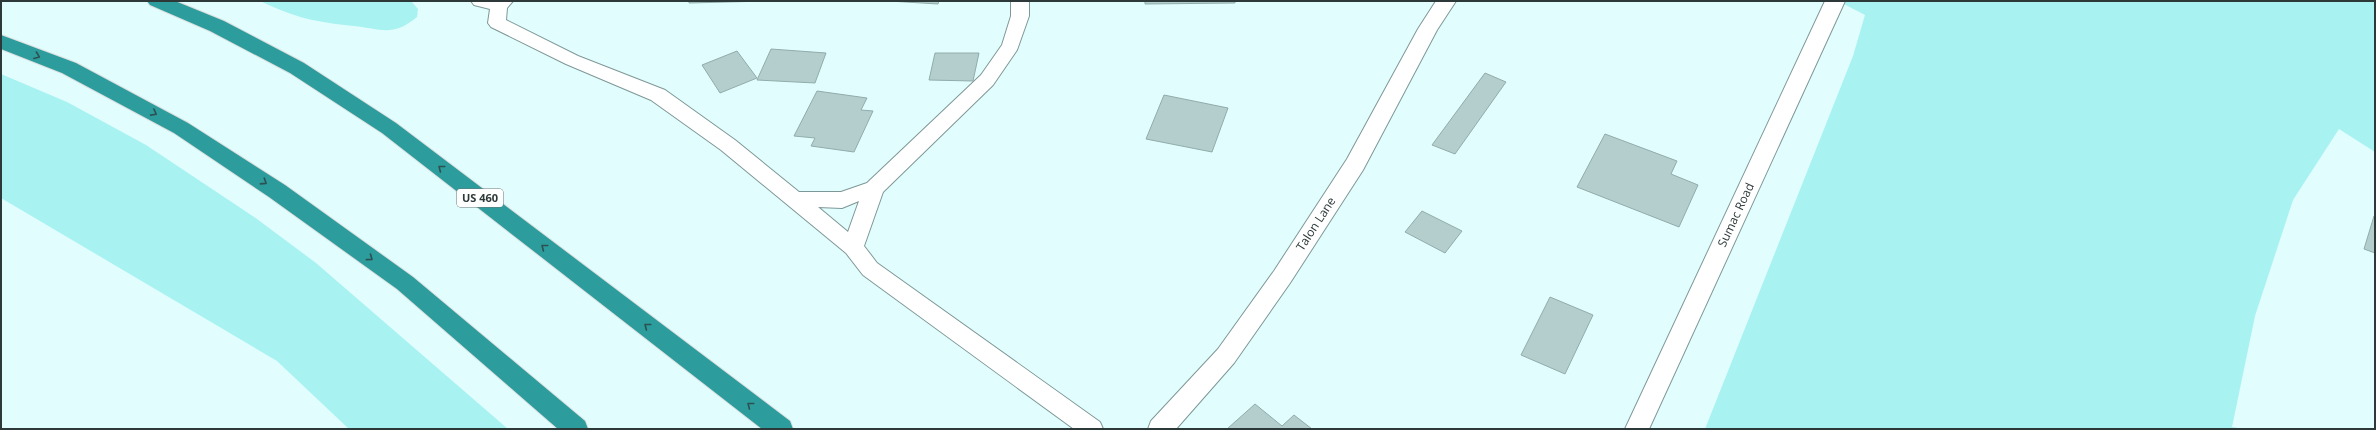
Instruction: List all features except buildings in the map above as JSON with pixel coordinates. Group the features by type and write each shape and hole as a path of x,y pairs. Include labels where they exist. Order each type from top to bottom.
{"highway":[{"name":"US 460","path":"157,1 217,26 297,68 389,128 781,429"},
{"path":"1,42 69,68 181,128 277,191 405,283 576,429"}],"street":[{"name":"Talon Lane","path":"1160,429 1226,356 1282,277 1355,164 1428,29 1446,1"},
{"name":"Sumac Road","path":"1637,429 1835,1"}],"lane":[{"path":"480,1 501,4 497,23 572,60 658,95 728,145 853,247 870,268 1092,429"},
{"path":"794,199 842,200 874,188 987,80 1011,46 1020,16 1020,1"},
{"path":"853,247 874,188"}],"shaded area":[{"path":"260,1 411,1 418,9 417,17 409,23 394,29 379,30 328,23 306,18 284,12"},
{"path":"1838,1 2375,1 2375,152 2339,129 2293,200 2255,316 2232,427 2245,429 1705,429 1853,56 1865,15"},
{"path":"1,74 67,102 146,145 257,219 316,263 508,429 349,429 277,361 1,198"}]}
